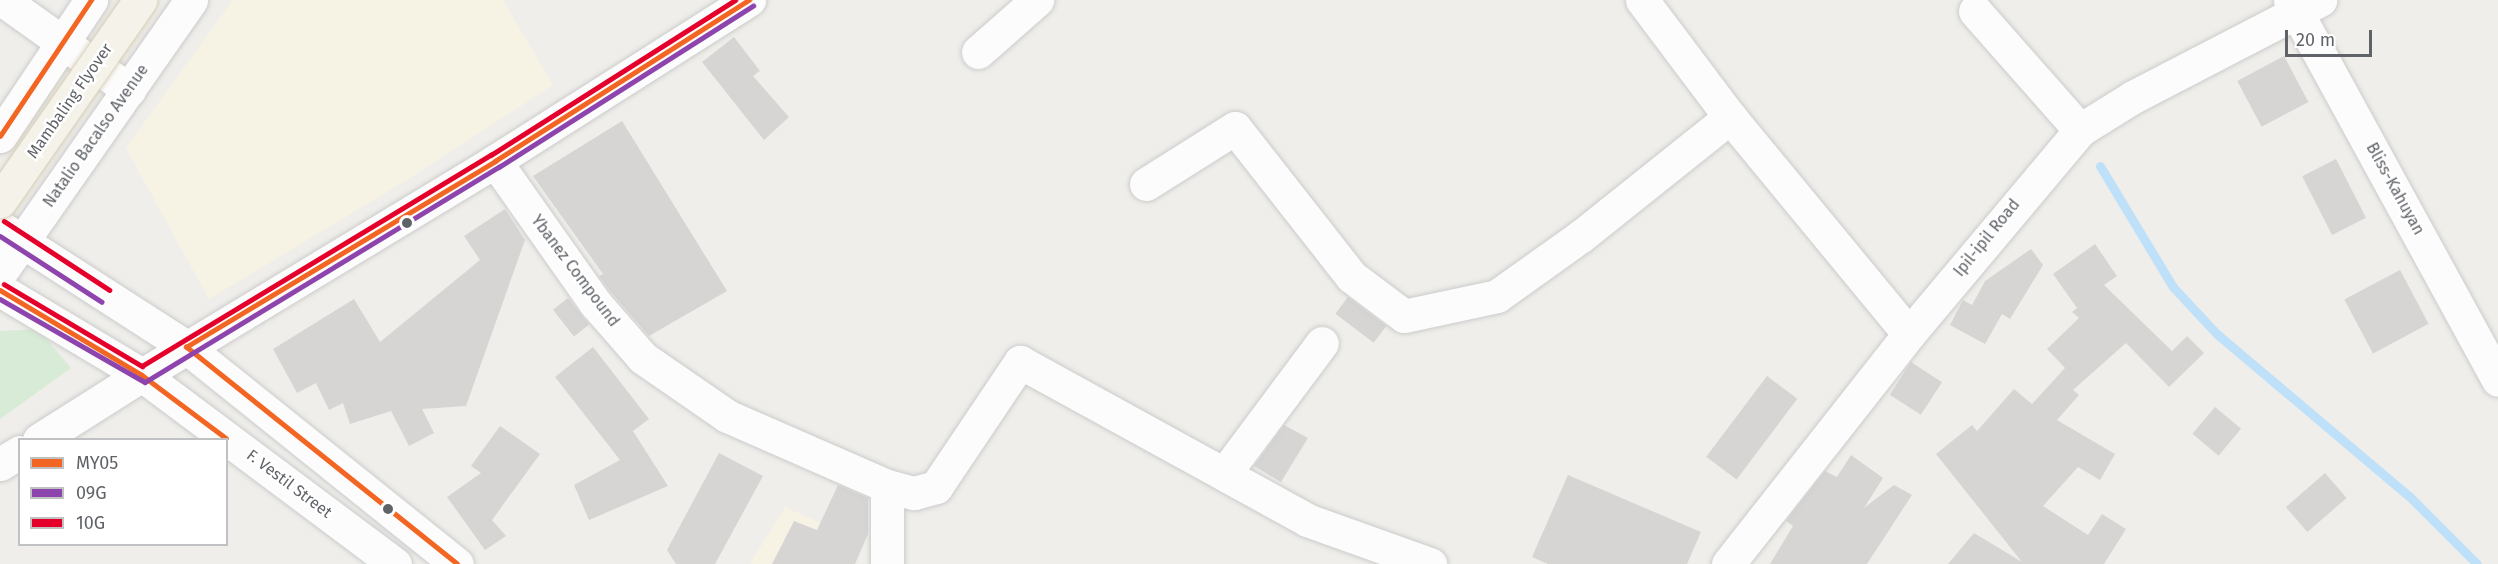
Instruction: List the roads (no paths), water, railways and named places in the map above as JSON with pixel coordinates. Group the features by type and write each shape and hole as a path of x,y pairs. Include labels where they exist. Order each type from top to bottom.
{"main road":[{"name":"Mambaling Flyover","path":"0,201 140,0"}],"street":[{"path":"3,0 129,90"},
{"path":"0,136 91,0"},
{"name":"Natalio Bacalso Avenue","path":"0,273 10,234 129,90 191,0"},
{"path":"42,438 186,347 495,162 749,0"},
{"path":"978,52 1037,0"},
{"path":"1642,0 1730,117 1910,334"},
{"name":"Ipil-ipil Road","path":"1728,564 1910,334 2079,130 2133,96 2302,4"},
{"name":"Bliss-Kahuyan","path":"2302,4 2498,380"},
{"path":"1975,11 2079,130"},
{"path":"1146,184 1236,128 1352,277 1404,316 1497,296 1581,236 1730,117"},
{"name":"Ybanez Compound","path":"495,162 595,303 644,358 727,416 887,486 914,493 936,487 952,469 1020,362 1225,473"},
{"path":"10,234 186,347 457,564"},
{"name":"F. Vestil Street","path":"0,290 142,375 226,438"},
{"path":"1322,343 1225,473 1307,520 1430,564"},
{"name":"F. Vestil Street","path":"228,439 395,564"},
{"path":"0,464 18,453"},
{"path":"887,486 887,564"}],"waterway":[{"path":"2100,166 2173,287 2217,334 2409,496 2477,564"}]}
